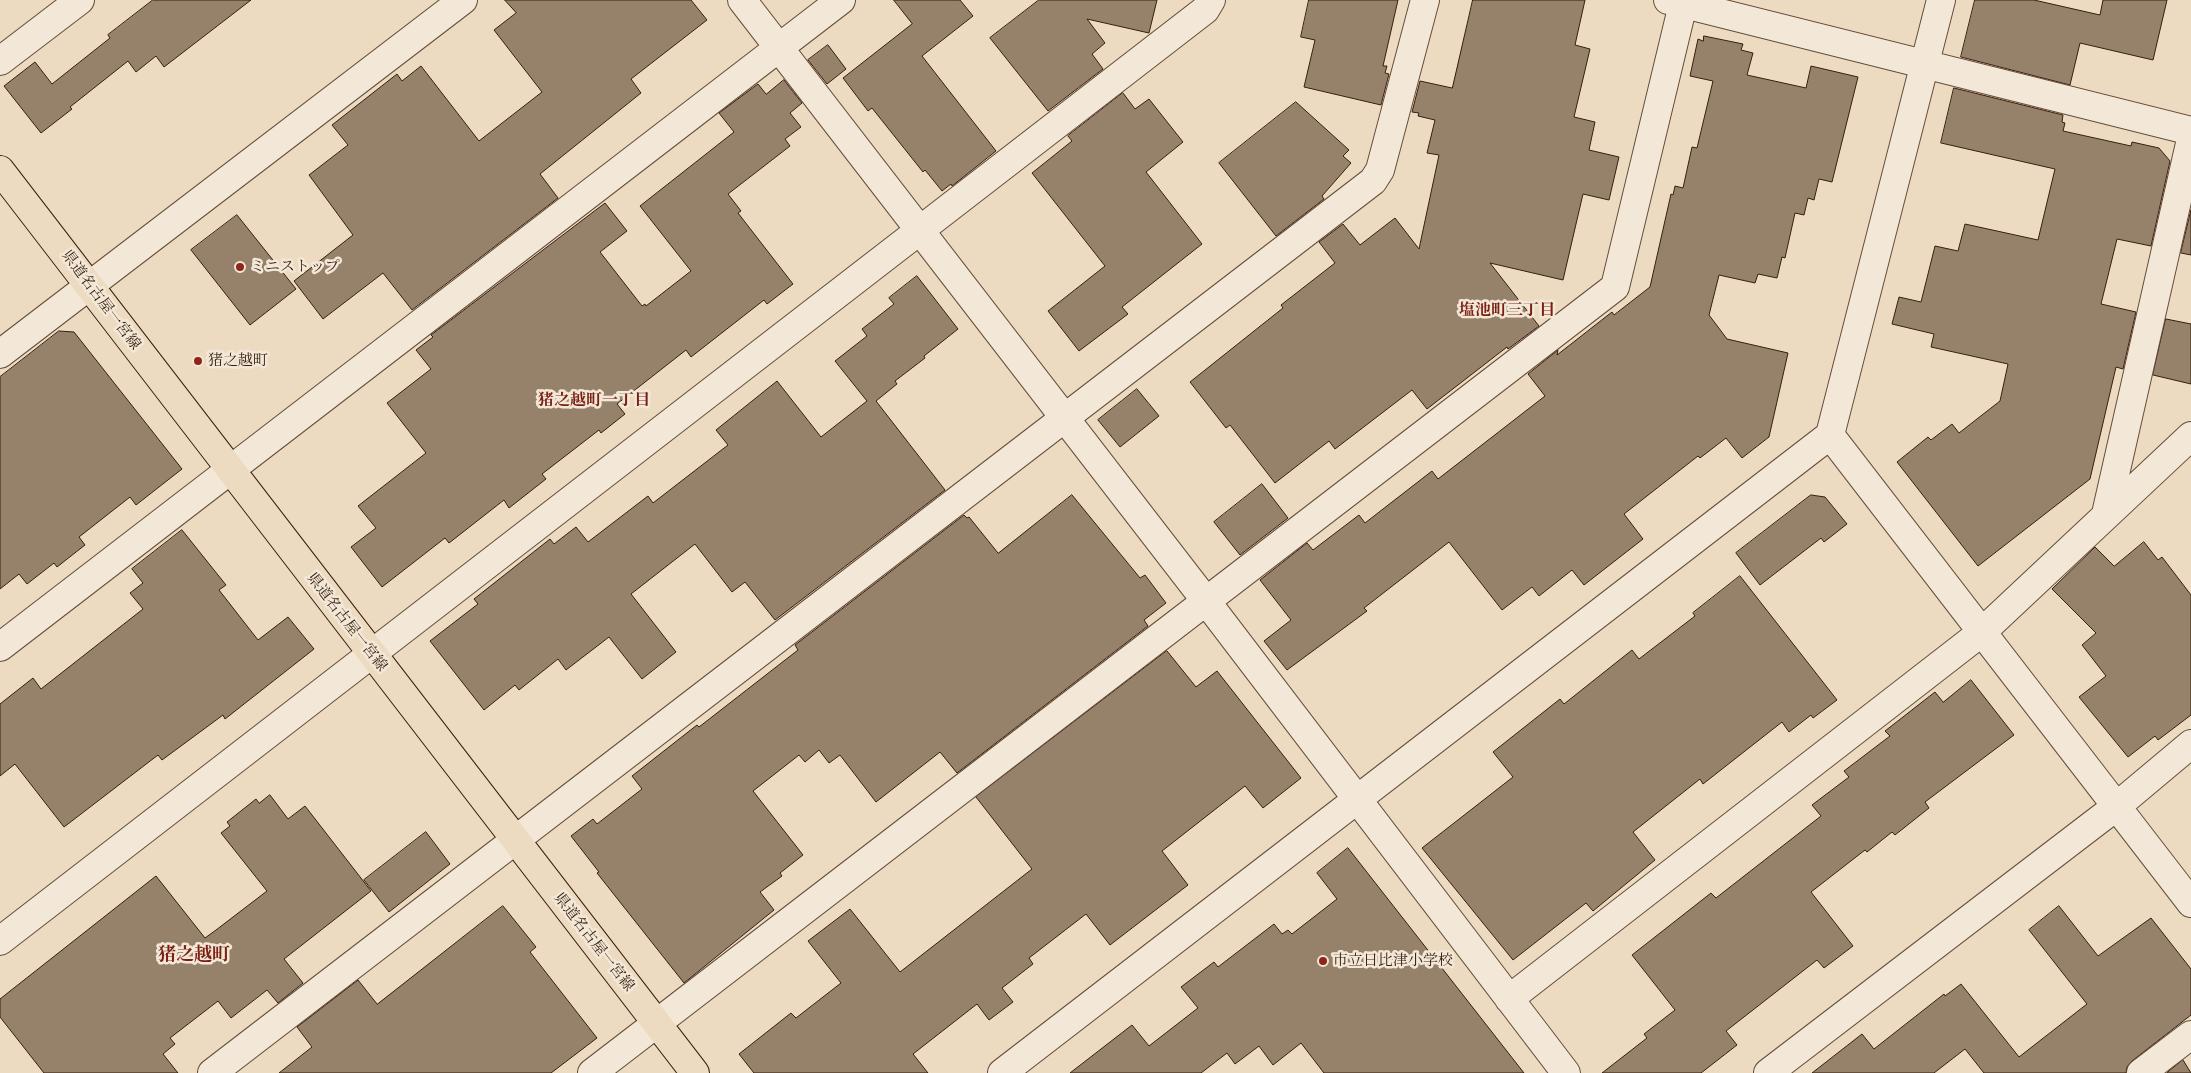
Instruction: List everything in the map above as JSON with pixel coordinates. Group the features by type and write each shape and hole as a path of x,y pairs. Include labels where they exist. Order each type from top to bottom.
{"main road":[{"name":"県道名古屋一宮線","path":"0,170 695,1073"}],"street":[{"path":"0,61 80,0"},
{"path":"0,354 463,0"},
{"path":"742,0 1566,1073"},
{"path":"0,647 841,0"},
{"path":"0,941 920,232 1205,10 1211,0"},
{"path":"212,1073 1373,181 1380,170 1425,0"},
{"path":"1002,1073 1830,436 1941,0"},
{"path":"592,1073 1615,287 1678,1 2191,131"},
{"path":"2106,514 2191,139"},
{"path":"1830,436 2191,903"},
{"path":"1509,999 1982,632 2191,436"},
{"path":"1768,1073 2116,806 2191,744"},
{"path":"2141,1073 2191,1036"}],"building":[{"path":"153,0 251,0 164,67 156,56 136,72 128,61 70,107 72,109 41,133 4,86 35,62 52,84 110,38 108,35"},
{"path":"505,0 691,0 707,20 631,79 641,93 540,174 558,198 412,310 383,273 323,319 294,281 353,235 309,175 348,145 332,125 397,74 402,81 421,66 479,141 542,92 494,30 516,13"},
{"path":"894,0 960,0 973,16 922,56 996,151 952,186 951,184 942,191 925,170 923,172 872,108 868,111 843,78 912,24"},
{"path":"1039,0 1157,0 1149,33 1087,19 1105,43 1092,54 1103,69 1048,111 990,38"},
{"path":"1309,0 1398,0 1383,66 1387,66 1385,73 1389,74 1381,105 1304,87 1315,40 1301,37"},
{"path":"1473,0 1585,0 1575,45 1590,49 1574,117 1595,122 1589,150 1619,157 1609,200 1583,194 1563,280 1490,263 1539,326 1508,349 1507,347 1427,409 1412,390 1335,449 1329,441 1275,483 1230,425 1226,428 1190,382 1283,308 1281,305 1335,263 1319,242 1343,224 1360,245 1395,218 1419,249 1439,155 1427,153 1435,120 1418,116 1419,113 1412,112 1420,81 1452,88"},
{"path":"1975,0 2034,0 2100,15 2103,0 2167,0 2153,60 2080,43 2070,85 1961,57"},
{"path":"1704,36 1743,44 1741,50 1753,53 1747,75 1806,88 1811,66 1858,77 1832,182 1819,179 1814,200 1808,198 1804,215 1795,213 1785,258 1782,257 1777,278 1758,274 1755,283 1719,275 1709,315 1727,339 1788,353 1769,437 1742,458 1726,438 1700,458 1698,456 1624,514 1643,539 1584,585 1572,570 1539,596 1532,587 1502,610 1449,542 1364,608 1367,611 1287,670 1264,641 1291,620 1260,580 1307,543 1313,550 1359,515 1365,523 1432,471 1438,479 1545,396 1528,374 1558,350 1557,355 1612,312 1614,315 1650,287 1671,194 1673,195 1675,186 1683,188 1692,147 1697,148 1713,81 1690,76 1698,39 1703,41"},
{"path":"828,45 846,69 827,84 808,60"},
{"path":"784,80 802,103 790,113 801,127 785,139 790,146 728,194 741,211 738,213 793,284 767,304 764,300 691,357 686,350 617,404 625,414 601,433 599,430 542,474 546,479 509,508 504,500 449,543 445,538 382,587 351,547 376,528 358,506 426,453 387,403 431,369 416,350 433,337 431,335 605,203 627,231 600,252 642,306 645,304 646,306 691,271 640,206 734,132 719,113 758,84 766,94"},
{"path":"1954,88 2063,115 2062,122 2065,123 2063,131 2131,146 2132,142 2159,148 2170,161 2151,246 2117,239 2101,304 2136,312 2123,369 2116,367 2090,479 1978,566 1897,462 1928,437 1931,440 1952,424 1959,433 2000,401 2008,364 1931,347 1934,334 1892,324 1899,297 1921,302 1935,246 1958,251 1965,224 2038,240 2055,169 1941,143"},
{"path":"1123,93 1135,109 1149,99 1183,142 1146,172 1202,244 1122,307 1128,314 1079,351 1048,311 1105,266 1032,173 1072,141 1068,136"},
{"path":"1296,102 1349,150 1343,156 1351,163 1322,196 1324,199 1276,236 1219,163"},
{"path":"2191,210 2191,255 2181,253"},
{"path":"237,215 296,289 250,325 191,250"},
{"path":"917,276 958,329 895,381 897,384 876,401 945,490 775,620 745,582 732,592 695,544 631,594 676,652 642,679 609,637 566,670 558,659 519,690 515,685 484,710 430,641 478,604 474,599 550,539 554,544 576,527 588,542 648,496 653,503 728,445 716,430 777,381 821,437 867,401 835,361 867,336 862,329 894,304 889,298"},
{"path":"2166,319 2191,324 2191,384 2153,375"},
{"path":"59,331 74,332 182,469 136,505 130,497 79,537 85,545 57,567 54,563 27,584 19,574 0,589 0,377"},
{"path":"1137,389 1159,416 1120,447 1098,420"},
{"path":"1262,484 1288,518 1240,555 1214,522"},
{"path":"1072,495 1140,578 1145,575 1166,603 1144,620 1148,626 957,773 940,752 876,802 840,755 829,763 819,750 805,762 799,755 753,791 803,855 780,873 782,876 760,892 774,910 684,983 597,873 599,872 571,836 593,819 597,824 642,789 632,776 798,650 795,645 964,515 967,518 969,517 998,553"},
{"path":"1811,495 1825,497 1847,524 1824,542 1821,538 1760,585 1736,553"},
{"path":"182,530 226,585 219,590 258,640 288,617 314,649 225,719 223,715 162,760 158,755 64,827 15,764 0,776 0,704 33,678 41,689 143,609 130,593 143,583 132,569"},
{"path":"2144,542 2158,560 2162,557 2191,595 2191,715 2158,740 2155,736 2128,757 2079,697 2106,676 2082,645 2096,633 2052,589 2095,547 2114,566"},
{"path":"1740,576 1837,700 1813,718 1811,715 1789,732 1782,722 1703,784 1700,779 1633,832 1655,860 1593,911 1586,903 1513,960 1422,848 1513,777 1493,752 1560,699 1564,704 1632,650 1639,659 1695,616 1693,613"},
{"path":"1167,651 1196,687 1217,671 1301,778 1263,808 1245,786 1162,851 1188,885 1110,945 1086,914 1029,958 1033,964 1002,988 1013,1002 989,1020 977,1004 913,1054 928,1073 754,1073 739,1054 791,1013 796,1018 841,983 808,941 850,909 900,972 1032,869 976,797"},
{"path":"1971,680 2014,735 1925,802 1929,808 1895,835 1892,832 1867,852 1865,850 1811,892 1853,946 1824,968 1817,960 1726,1031 1737,1045 1701,1073 1602,1073 1647,1038 1644,1034 1675,1010 1632,955 1711,893 1716,898 1821,816 1812,805 1849,777 1844,771 1890,736 1885,731 1935,692 1943,702"},
{"path":"270,795 288,819 305,806 371,891 284,959 303,983 278,1003 267,990 231,1018 218,1001 170,1038 175,1044 163,1054 178,1073 44,1073 0,1017 0,999 156,876 205,938 216,930 267,891 221,833 230,826 227,822 256,799 259,803"},
{"path":"426,832 450,864 389,912 364,880"},
{"name":"市立日比津小学校","path":"1348,848 1524,1073 1324,1073 1301,1043 1273,1065 1259,1046 1235,1064 1227,1053 1201,1073 1070,1073 1132,1025 1149,1046 1198,1008 1181,987 1214,962 1218,967 1274,924 1282,934 1288,930 1292,934 1337,899 1317,873"},
{"path":"503,906 536,947 530,952 597,1038 551,1073 279,1073 312,1047 297,1027 358,980 377,1004"},
{"path":"2059,906 2098,956 2151,918 2191,969 2191,1015 2132,1061 2127,1067 2126,1073 1984,1073 1965,1049 1934,1073 1812,1073 1862,1034 1874,1049 1944,994 1945,996 1961,984 2019,1057 2087,1004 2029,930"},
{"path":"2183,1060 2191,1073 2167,1073"}],"place":[{"name":"ミニストップ","path":"240,267"},
{"name":"猪之越町","path":"198,361"},
{"name":"市立日比津小学校","path":"1323,961"}],"district":[{"name":"塩池町三丁目","path":"1507,310"},
{"name":"猪之越町一丁目","path":"594,400"},
{"name":"猪之越町","path":"194,955"}]}
